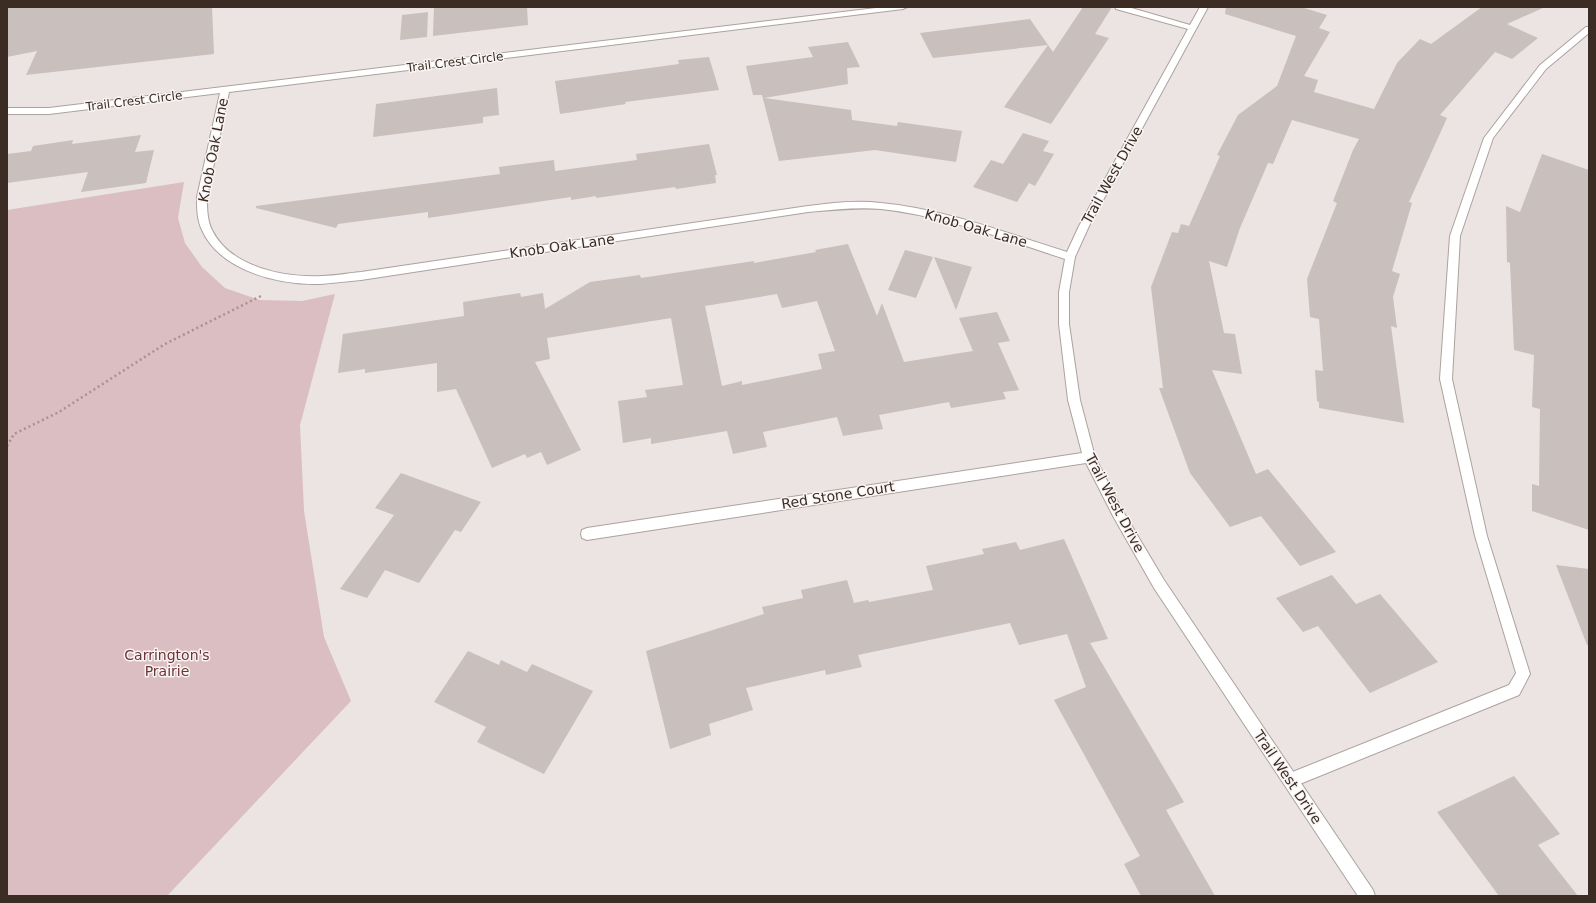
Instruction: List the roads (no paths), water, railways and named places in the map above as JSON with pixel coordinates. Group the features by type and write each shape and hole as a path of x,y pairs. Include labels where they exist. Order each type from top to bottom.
{"street":[{"name":"Trail Crest Circle","path":"7,111 49,111 903,7"},
{"path":"1119,7 1193,28"},
{"name":"Trail West Drive","path":"1204,7 1088,220 1070,257 1064,292 1064,324 1074,400 1089,457 1117,512 1159,584 1367,896"},
{"path":"1290,780 1514,690 1523,674 1481,536 1446,379 1455,236 1489,138 1543,67 1589,29"},
{"name":"Knob Oak Lane","path":"225,90 202,197 202,213 206,230 215,243 233,259 253,268 275,275 320,280 360,276 800,210 849,205 907,209 946,217 1070,257"},
{"name":"Red Stone Court","path":"587,534 1089,457"}],"park label":[{"name":"Carrington's Prairie","path":"167,664"}]}
